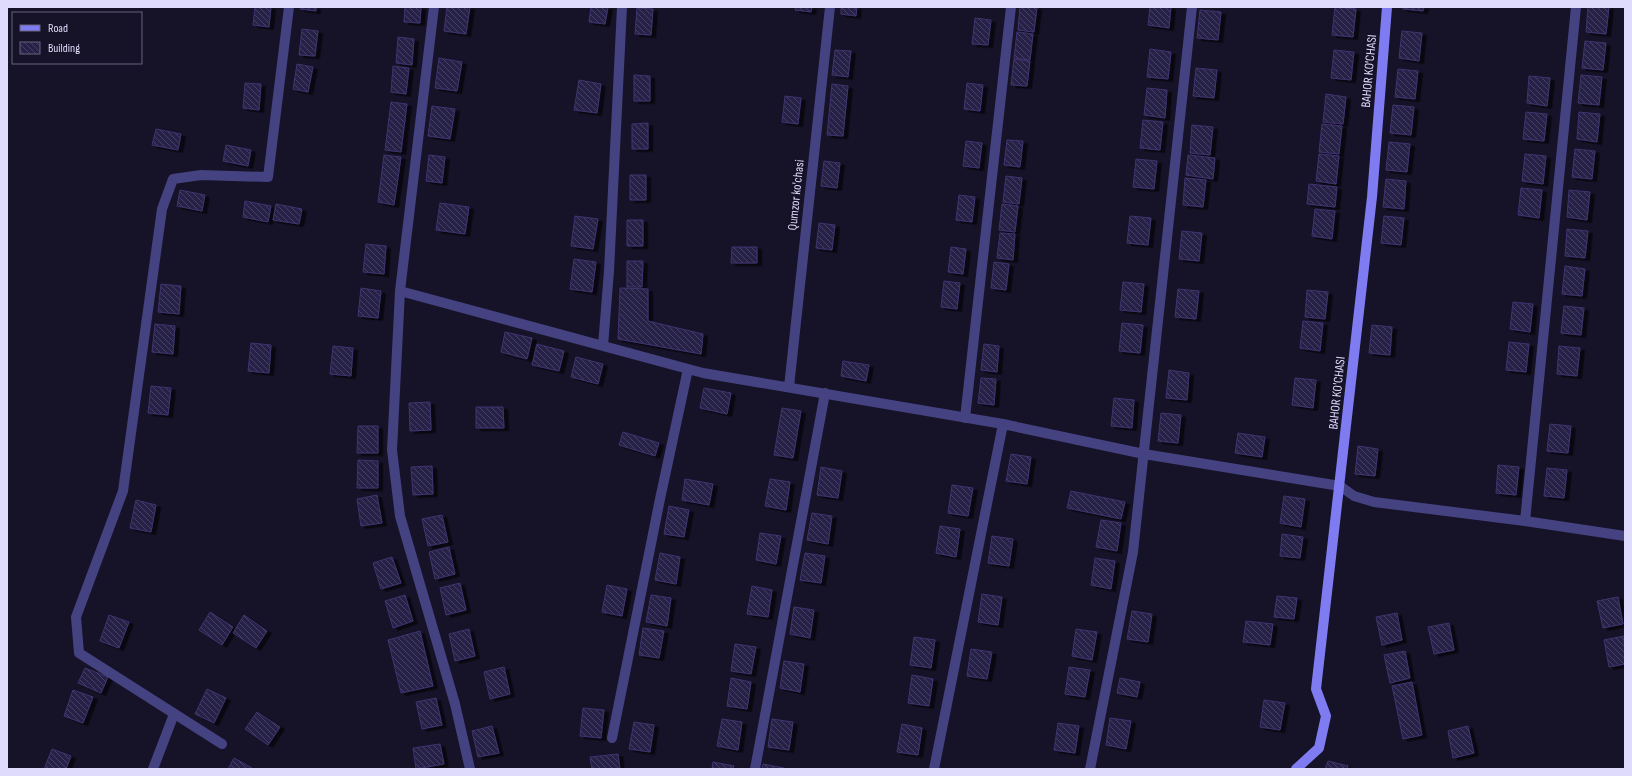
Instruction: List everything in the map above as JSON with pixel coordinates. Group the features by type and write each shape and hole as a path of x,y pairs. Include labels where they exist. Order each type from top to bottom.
{"street":[{"path":"222,744 79,653 76,617 123,491 162,209 173,178 201,175 268,177 289,7"},
{"path":"434,7 400,291 392,450 400,516 454,704 470,769"},
{"path":"603,346 609,271 622,7"},
{"name":"Qumzor ko'chasi","path":"789,387 830,7"},
{"path":"965,418 1011,7"},
{"path":"1090,769 1133,552 1192,7"},
{"name":"BAHOR KO'CHASI","path":"1296,769 1319,748 1326,716 1316,688 1372,197 1387,7"},
{"path":"1525,521 1576,7"},
{"path":"400,291 688,368 1003,424 1144,454 1340,486 1354,496 1374,502 1525,521 1625,536"},
{"path":"612,738 688,368"},
{"path":"754,769 824,393"},
{"path":"934,769 1003,424"},
{"path":"153,769 174,714"}],"building":[{"path":"255,7 271,7 269,27 253,25"},
{"path":"301,7 316,7 316,11 300,9"},
{"path":"405,7 421,7 420,23 404,22"},
{"path":"447,7 470,7 466,34 444,31"},
{"path":"591,7 608,7 605,24 589,22"},
{"path":"796,7 812,7 811,12 795,10"},
{"path":"841,7 857,7 856,16 841,14"},
{"path":"1020,7 1037,7 1034,32 1018,30"},
{"path":"1150,7 1171,7 1169,28 1148,25"},
{"path":"1335,7 1356,9 1353,37 1332,35"},
{"path":"1403,7 1424,7 1423,11 1403,9"},
{"path":"1588,7 1609,7 1606,34 1586,32"},
{"path":"637,8 653,9 651,35 635,34"},
{"path":"1200,10 1221,12 1218,40 1197,38"},
{"path":"975,18 991,20 988,45 972,44"},
{"path":"302,29 318,31 315,56 299,55"},
{"path":"1402,31 1422,33 1419,61 1399,58"},
{"path":"1017,32 1033,34 1030,60 1014,58"},
{"path":"398,37 414,39 412,65 396,63"},
{"path":"1585,41 1606,43 1603,70 1582,68"},
{"path":"1150,49 1171,52 1168,79 1147,77"},
{"path":"835,50 851,51 848,77 832,75"},
{"path":"1334,50 1354,52 1351,80 1331,78"},
{"path":"439,58 462,62 457,91 435,88"},
{"path":"1014,59 1030,61 1027,86 1011,85"},
{"path":"297,64 313,67 308,92 293,89"},
{"path":"393,66 409,68 406,94 391,92"},
{"path":"1196,68 1217,70 1214,98 1193,96"},
{"path":"1398,69 1418,71 1415,99 1395,97"},
{"path":"634,75 650,76 650,101 634,101"},
{"path":"1581,75 1602,77 1599,105 1578,103"},
{"path":"1529,76 1550,78 1547,106 1527,103"},
{"path":"579,80 601,84 597,113 574,110"},
{"path":"245,83 261,84 259,110 243,108"},
{"path":"967,83 983,85 980,111 964,109"},
{"path":"832,84 848,86 843,136 827,135"},
{"path":"1147,88 1167,90 1165,118 1144,115"},
{"path":"1326,94 1346,97 1343,124 1323,122"},
{"path":"785,96 801,98 798,124 782,122"},
{"path":"391,102 407,104 401,152 385,150"},
{"path":"1393,105 1414,107 1411,135 1390,133"},
{"path":"432,106 455,109 450,139 428,136"},
{"path":"1526,112 1547,114 1544,141 1523,139"},
{"path":"1579,112 1600,114 1597,142 1577,139"},
{"path":"1143,120 1163,122 1160,150 1140,148"},
{"path":"648,123 648,149 632,149 632,124"},
{"path":"1322,124 1342,126 1339,154 1319,152"},
{"path":"1192,125 1213,127 1210,155 1190,153"},
{"path":"156,129 181,134 178,150 152,145"},
{"path":"1007,140 1023,141 1020,167 1004,165"},
{"path":"966,141 982,143 979,168 963,166"},
{"path":"1389,142 1410,144 1407,172 1386,170"},
{"path":"226,145 251,150 248,166 223,161"},
{"path":"1575,149 1595,151 1592,179 1572,177"},
{"path":"1319,154 1339,156 1336,184 1316,181"},
{"path":"1525,154 1546,156 1543,184 1522,181"},
{"path":"384,155 401,157 394,205 378,202"},
{"path":"429,155 445,157 442,183 426,181"},
{"path":"1188,155 1215,158 1213,179 1186,175"},
{"path":"1136,159 1157,161 1154,189 1133,187"},
{"path":"824,161 840,163 837,188 821,186"},
{"path":"630,175 646,175 646,200 630,200"},
{"path":"1006,176 1022,178 1019,204 1003,202"},
{"path":"1185,178 1206,180 1203,207 1183,205"},
{"path":"1386,179 1406,181 1404,209 1383,207"},
{"path":"1309,184 1337,187 1335,207 1307,204"},
{"path":"1521,188 1542,190 1539,218 1518,215"},
{"path":"180,190 205,195 202,211 177,206"},
{"path":"1569,190 1590,192 1587,220 1567,217"},
{"path":"959,195 975,197 972,222 956,220"},
{"path":"245,201 271,206 268,222 243,217"},
{"path":"440,203 469,207 465,234 436,230"},
{"path":"276,204 302,209 299,224 273,220"},
{"path":"1002,204 1018,206 1015,232 999,230"},
{"path":"1315,209 1335,211 1332,239 1312,236"},
{"path":"575,216 598,219 593,249 571,246"},
{"path":"1130,216 1151,218 1148,245 1127,243"},
{"path":"1384,216 1404,218 1401,245 1381,243"},
{"path":"627,220 643,220 643,246 627,246"},
{"path":"819,223 835,225 832,250 816,248"},
{"path":"1567,229 1588,231 1585,258 1565,256"},
{"path":"1182,231 1202,233 1199,261 1179,259"},
{"path":"1000,233 1015,234 1013,260 997,258"},
{"path":"366,244 386,246 384,274 363,272"},
{"path":"732,247 757,247 757,263 731,263"},
{"path":"951,247 966,249 963,274 948,272"},
{"path":"574,259 596,262 592,292 570,289"},
{"path":"627,261 643,261 642,287 627,287"},
{"path":"994,262 1009,264 1006,290 991,288"},
{"path":"1565,266 1585,269 1582,296 1562,294"},
{"path":"944,281 960,283 957,309 941,307"},
{"path":"1123,282 1144,284 1141,312 1120,310"},
{"path":"161,284 181,286 179,314 158,312"},
{"path":"361,288 381,291 378,318 358,316"},
{"path":"620,288 648,289 648,321 703,334 701,354 618,339"},
{"path":"1178,289 1199,291 1196,319 1175,317"},
{"path":"1307,290 1328,292 1325,319 1305,317"},
{"path":"1513,302 1533,304 1530,332 1510,329"},
{"path":"1564,306 1584,308 1581,335 1561,333"},
{"path":"1303,321 1323,323 1320,351 1300,348"},
{"path":"1122,323 1143,325 1140,353 1119,351"},
{"path":"155,324 175,326 173,354 152,352"},
{"path":"1372,325 1392,327 1390,355 1369,353"},
{"path":"505,332 532,338 527,359 501,352"},
{"path":"1509,342 1529,344 1526,372 1506,370"},
{"path":"251,343 271,345 269,373 248,371"},
{"path":"537,344 564,351 559,371 532,365"},
{"path":"984,344 999,346 997,372 981,370"},
{"path":"333,346 353,348 351,376 330,374"},
{"path":"1559,346 1580,348 1577,376 1557,374"},
{"path":"576,357 603,364 598,384 571,377"},
{"path":"843,361 869,365 866,381 841,376"},
{"path":"1169,370 1189,373 1187,400 1166,398"},
{"path":"981,378 996,379 994,405 978,403"},
{"path":"1295,378 1316,380 1313,408 1292,405"},
{"path":"151,386 171,388 168,415 148,413"},
{"path":"704,388 731,393 727,414 700,408"},
{"path":"1114,398 1134,400 1132,428 1111,426"},
{"path":"430,402 431,430 410,431 409,403"},
{"path":"476,407 503,407 504,428 476,428"},
{"path":"782,408 801,411 793,458 774,455"},
{"path":"1161,413 1181,415 1178,443 1158,441"},
{"path":"1550,424 1571,426 1568,453 1547,451"},
{"path":"358,426 378,426 378,453 357,453"},
{"path":"623,432 659,443 655,456 619,445"},
{"path":"1238,433 1265,437 1262,457 1235,453"},
{"path":"1358,446 1378,449 1375,476 1355,474"},
{"path":"1011,454 1031,457 1027,484 1006,481"},
{"path":"358,460 378,461 378,488 357,488"},
{"path":"1498,465 1519,467 1516,495 1496,493"},
{"path":"432,466 433,494 413,495 411,467"},
{"path":"821,467 842,471 838,498 817,495"},
{"path":"1547,468 1567,470 1564,498 1544,496"},
{"path":"685,479 713,484 709,505 682,500"},
{"path":"770,479 790,482 786,510 765,506"},
{"path":"952,485 973,488 968,516 948,513"},
{"path":"1071,491 1125,502 1121,519 1067,508"},
{"path":"377,495 382,523 361,526 357,499"},
{"path":"1284,496 1305,499 1301,527 1280,523"},
{"path":"136,500 156,505 151,532 130,528"},
{"path":"669,506 689,510 684,537 664,534"},
{"path":"812,513 832,516 828,544 807,540"},
{"path":"442,515 448,542 428,546 422,519"},
{"path":"1101,520 1121,523 1117,551 1096,547"},
{"path":"940,526 960,529 956,557 936,553"},
{"path":"760,533 781,536 776,564 756,560"},
{"path":"1282,534 1303,537 1300,558 1280,556"},
{"path":"992,536 1013,539 1009,566 988,563"},
{"path":"449,547 455,574 435,579 429,552"},
{"path":"660,553 680,557 676,584 655,580"},
{"path":"805,553 825,556 821,583 800,580"},
{"path":"392,557 401,583 381,589 373,563"},
{"path":"1095,558 1115,561 1111,589 1091,585"},
{"path":"460,583 466,610 446,615 440,588"},
{"path":"607,585 627,589 622,616 602,612"},
{"path":"752,586 772,590 768,617 747,614"},
{"path":"982,594 1002,597 998,625 978,622"},
{"path":"405,595 413,621 393,628 385,601"},
{"path":"651,595 671,598 667,626 646,622"},
{"path":"1277,596 1297,598 1294,619 1274,617"},
{"path":"1618,597 1623,624 1603,628 1597,601"},
{"path":"794,607 814,610 810,638 790,634"},
{"path":"1132,611 1152,614 1148,642 1127,639"},
{"path":"210,612 233,627 222,645 199,630"},
{"path":"1397,613 1402,640 1382,645 1376,617"},
{"path":"109,615 129,622 119,648 100,641"},
{"path":"244,615 267,631 256,648 233,633"},
{"path":"1246,621 1273,624 1270,645 1243,642"},
{"path":"1449,623 1454,650 1434,654 1428,627"},
{"path":"643,628 664,631 659,658 639,655"},
{"path":"469,629 475,656 455,661 449,634"},
{"path":"1076,629 1097,632 1092,660 1072,656"},
{"path":"420,631 433,686 401,693 388,640"},
{"path":"1624,636 1625,664 1609,667 1604,640"},
{"path":"914,637 935,640 931,668 910,665"},
{"path":"735,644 756,647 751,674 731,671"},
{"path":"971,649 992,652 987,679 967,676"},
{"path":"1405,651 1410,678 1390,683 1384,655"},
{"path":"784,661 804,664 800,692 780,688"},
{"path":"504,667 510,694 490,699 484,672"},
{"path":"1069,667 1090,670 1085,697 1065,694"},
{"path":"85,668 108,677 101,693 78,683"},
{"path":"912,675 933,679 929,706 908,703"},
{"path":"731,678 751,682 747,709 727,706"},
{"path":"1120,678 1140,682 1137,697 1117,693"},
{"path":"1412,682 1422,735 1403,739 1392,686"},
{"path":"207,689 226,698 214,723 195,714"},
{"path":"73,690 93,697 83,723 64,716"},
{"path":"436,698 442,725 422,729 416,702"},
{"path":"1264,700 1285,703 1280,730 1260,727"},
{"path":"583,708 604,710 601,738 580,736"},
{"path":"257,712 280,727 268,745 245,729"},
{"path":"1110,718 1131,721 1126,749 1106,745"},
{"path":"722,719 742,722 738,750 717,746"},
{"path":"772,719 793,722 789,750 768,747"},
{"path":"634,722 654,725 650,752 629,749"},
{"path":"1058,723 1079,726 1075,753 1054,750"},
{"path":"902,724 922,728 918,755 897,752"},
{"path":"492,726 499,753 478,757 472,731"},
{"path":"1468,726 1474,753 1453,758 1448,731"},
{"path":"440,744 444,764 416,769 413,748"},
{"path":"52,749 71,756 66,769 44,769"},
{"path":"618,754 620,769 592,769 590,757"},
{"path":"234,758 252,768 252,769 228,769"},
{"path":"1328,761 1348,766 1347,769 1325,769"},
{"path":"713,762 734,766 733,769 712,769"},
{"path":"763,764 784,768 762,769"}]}
